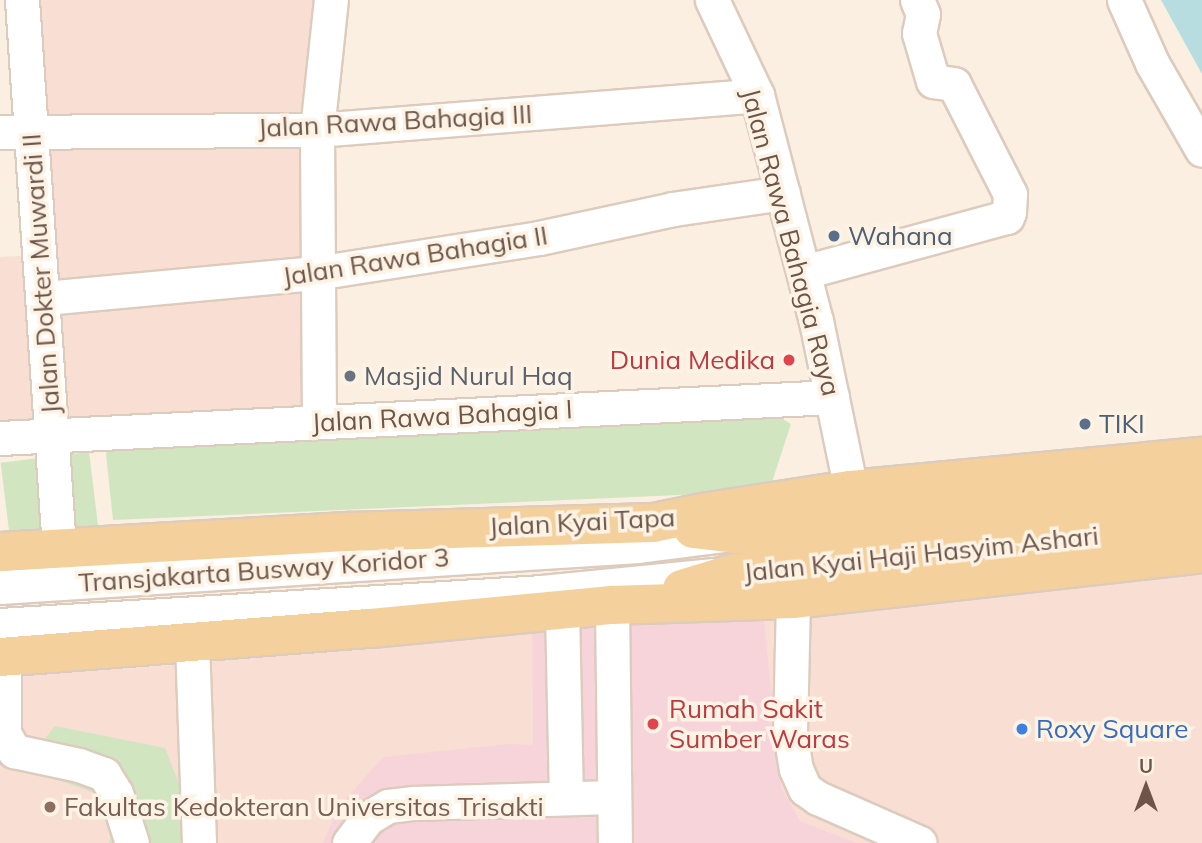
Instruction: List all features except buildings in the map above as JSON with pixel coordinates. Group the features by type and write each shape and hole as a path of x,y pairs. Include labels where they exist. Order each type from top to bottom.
{"main road":[{"name":"Jalan Kyai Tapa","path":"0,552 350,532 653,523 851,490 1202,457"},
{"name":"Jalan Kyai Haji Hasyim Ashari","path":"628,604 731,574 1202,494"},
{"name":"Jalan Kyai Haji Hasyim Ashari","path":"653,523 736,534 798,564 1202,525"},
{"path":"1,646 192,642 628,604 798,564 1202,553"}],"street":[{"name":"Jalan Dokter Muwardi II","path":"22,0 16,131 45,298 60,548"},
{"path":"319,421 317,130 331,0"},
{"name":"Jalan Rawa Bahagia Raya","path":"712,0 757,95 804,272 851,490"},
{"path":"804,272 1007,216 1009,212 1010,194 954,84 933,81 919,33 923,14 916,0"},
{"path":"1124,0 1152,63 1202,150"},
{"name":"Jalan Rawa Bahagia III","path":"16,131 317,130 757,95"},
{"name":"Jalan Rawa Bahagia II","path":"45,298 316,273 540,238 673,208 783,193"},
{"name":"Jalan Rawa Bahagia I","path":"0,439 832,397"},
{"name":"Transjakarta Busway Koridor 3","path":"0,587 638,546 736,534"},
{"path":"798,564 790,732 796,769 806,789 818,798 920,843"},
{"name":"Transjakarta Busway Koridor 3","path":"1,646 731,574"},
{"path":"615,843 613,797 628,604"},
{"path":"562,609 566,797"},
{"path":"192,642 199,843"},
{"path":"1,646 4,733 14,751 79,765 104,774 116,793 132,843"},
{"path":"349,843 368,818 388,806 613,797"}],"shaded area":[{"path":"15,0 327,0 319,421 0,438 0,257 41,255"},
{"path":"1202,565 1202,843 0,843 0,666"},
{"name":"Rumah Sakit Sumber Waras","path":"762,602 781,787 800,821 857,843 323,843 338,808 383,757 508,744 533,745 532,615"}],"green space":[{"path":"768,410 791,424 769,491 113,520 106,454 113,432"},
{"path":"89,452 98,525 10,536 1,463"},
{"path":"55,726 165,748 183,794 183,843 109,843 112,828 103,796 50,777 46,737"}],"water":[{"path":"1161,0 1202,0 1202,74"}],"place":[{"name":"Wahana","path":"834,236"},
{"name":"Dunia Medika","path":"789,360"},
{"name":"Masjid Nurul Haq","path":"350,376"},
{"name":"TIKI","path":"1085,424"},
{"name":"Rumah Sakit Sumber Waras","path":"653,724"},
{"name":"Roxy Square","path":"1022,729"},
{"name":"Fakultas Kedokteran Universitas Trisakti","path":"50,807"}]}
